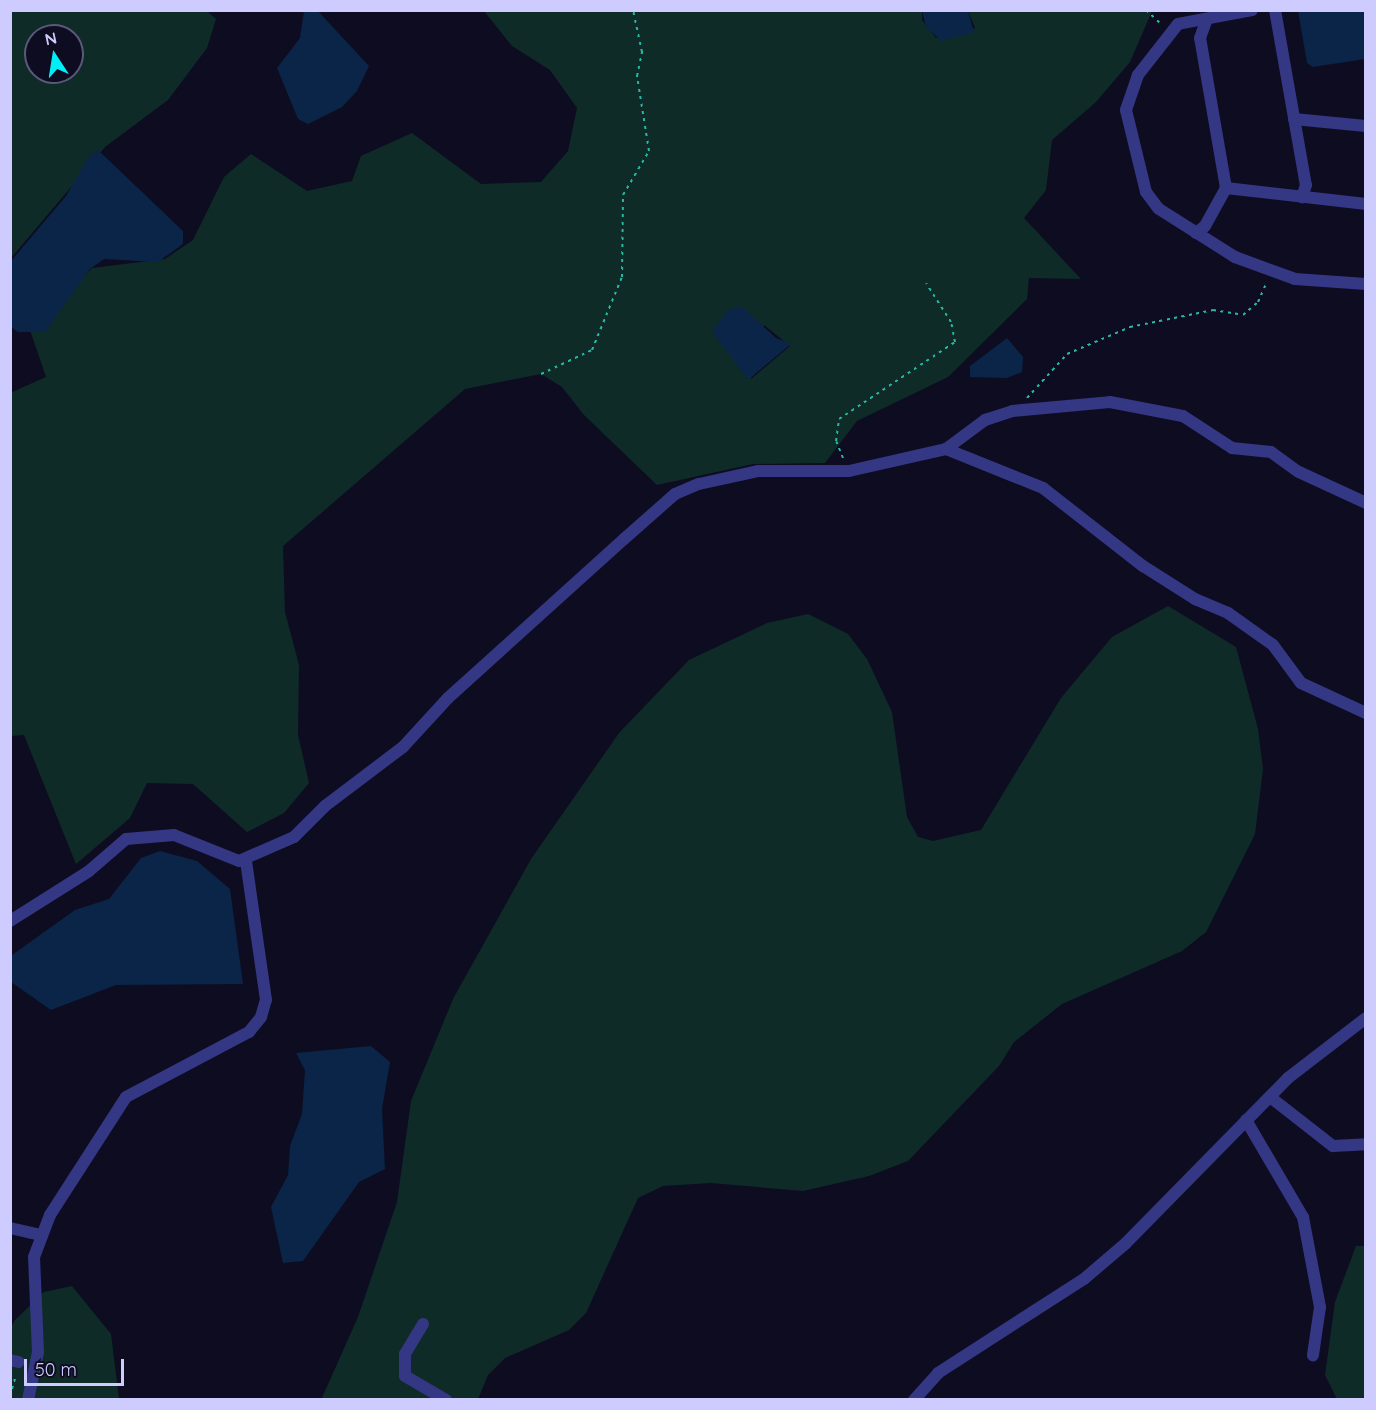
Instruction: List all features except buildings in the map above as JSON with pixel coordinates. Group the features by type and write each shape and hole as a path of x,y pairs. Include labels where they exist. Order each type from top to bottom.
{"street":[{"path":"1252,10 1178,24 1138,75 1126,110 1146,192 1159,210 1235,257 1295,279 1365,285"},
{"path":"1275,10 1306,185 1302,197"},
{"path":"1196,233 1205,226 1226,188 1200,38 1207,19"},
{"path":"1294,119 1365,126"},
{"path":"1226,188 1365,204"},
{"path":"10,921 89,871 126,839 174,835 227,859 246,861 294,837 325,806 403,747 500,649 675,494 758,471 849,471 946,449 985,420 1023,409 1110,402 1184,416 1232,448 1271,452 1299,472 1365,503"},
{"path":"946,449 1043,488 1143,566 1195,599 1228,613 1272,645 1301,683 1365,713"},
{"path":"28,1400 38,1352 32,1287 41,1235 126,1097 249,1032 261,1017 266,1000 246,861"},
{"path":"914,1400 938,1373 1084,1279 1125,1244 1270,1097 1365,1018"},
{"path":"1270,1097 1333,1146 1365,1144"},
{"path":"1246,1120 1303,1217 1320,1307 1313,1355"},
{"path":"10,1228 41,1235"},
{"path":"423,1324 405,1354 405,1376 446,1400"}],"path":[{"path":"541,374 592,350 622,277 623,195 649,152 637,76 642,52 633,10"},
{"path":"1146,10 1171,32"},
{"path":"1023,409 1031,388 1067,354 1130,327 1213,310 1243,315 1258,302 1272,271"},
{"path":"849,471 836,441 839,419 955,342 951,322 926,283"}],"green space":[{"path":"11,11 207,11 216,19 207,48 168,100 105,147 11,258"},
{"path":"484,11 922,11 922,20 936,38 975,28 968,11 1152,11 1130,62 1096,102 1052,140 1046,190 1024,218 1081,279 1029,278 1027,299 948,377 857,421 825,463 753,464 657,485 584,415 562,387 541,374 465,389 283,546 285,612 299,665 298,735 309,783 284,813 247,832 193,784 147,783 130,818 76,864 24,735 11,736 10,393 46,377 30,330 92,268 165,259 193,240 224,177 251,154 307,191 352,181 361,156 412,133 481,184 541,182 568,151 577,108 550,70 512,46","holes":["764,325 790,346 751,379"]},
{"path":"1168,606 1236,647 1258,729 1263,769 1255,834 1206,932 1182,951 1062,1004 1014,1042 999,1066 908,1161 869,1176 803,1191 711,1183 663,1186 638,1198 586,1313 569,1330 505,1358 488,1375 478,1399 321,1400 358,1317 397,1202 411,1101 453,999 531,859 619,733 689,660 767,623 808,614 848,634 867,659 892,712 907,817 918,837 933,841 981,830 1061,698 1112,637"},
{"path":"1356,1246 1365,1246 1365,1399 1337,1399 1325,1375 1335,1302"},
{"path":"72,1286 111,1334 119,1399 11,1399 10,1329 15,1320 44,1292"}],"water":[{"path":"304,11 318,11 369,66 357,91 342,107 308,124 298,119 277,68 300,38"},
{"path":"922,11 968,11 974,32 941,41 926,27"},
{"path":"1298,11 1365,11 1365,59 1313,67 1307,63"},
{"path":"98,150 183,231 183,244 158,262 104,259 90,269 45,332 18,332 11,327 11,261 66,196 89,156"},
{"path":"741,306 776,338 791,344 748,380 712,331 728,310"},
{"path":"1007,338 1023,357 1022,372 1007,378 970,377 970,366"},
{"path":"160,851 197,861 230,889 243,984 116,985 51,1010 11,982 12,955 75,910 109,899 141,858"},
{"path":"371,1046 390,1062 382,1109 385,1169 359,1182 303,1261 283,1263 271,1207 288,1175 290,1146 302,1114 305,1070 296,1053"}]}
